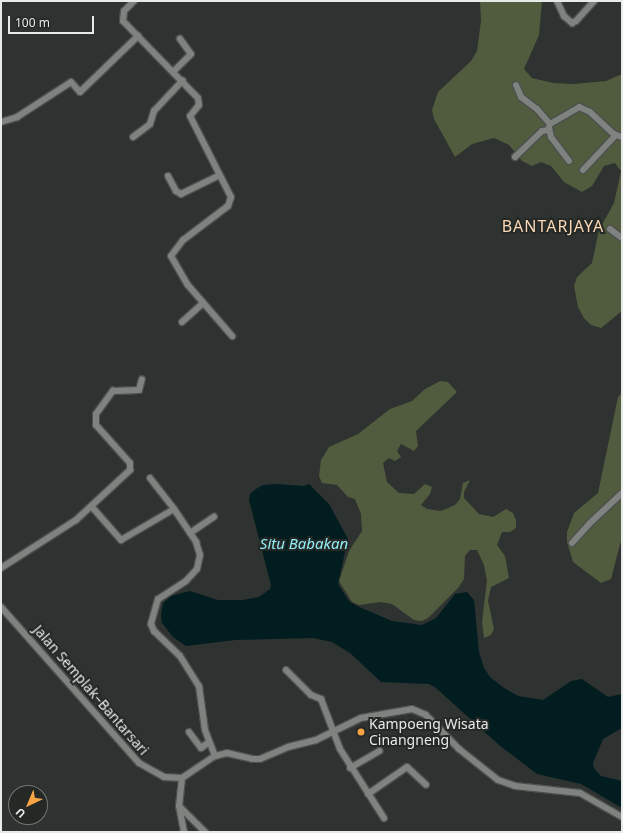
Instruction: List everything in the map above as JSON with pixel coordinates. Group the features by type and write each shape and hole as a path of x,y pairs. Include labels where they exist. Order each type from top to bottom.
{"street":[{"path":"134,1 125,9 122,18 138,36 183,80 198,98 198,105 190,116 232,202 182,240 171,256 187,284 232,336"},
{"path":"557,1 564,16 572,23 576,21 594,1"},
{"path":"1,122 17,117 72,82 80,92 138,36"},
{"path":"174,72 190,54 180,39"},
{"path":"133,137 150,124 154,112 183,80"},
{"path":"516,85 521,97 537,109 569,160"},
{"path":"515,157 542,131 579,107 590,112 619,136 583,170"},
{"path":"168,176 176,191 181,194 220,175"},
{"path":"610,229 622,238"},
{"path":"182,322 203,303"},
{"path":"1,568 64,529 92,507 128,472 131,466 96,425 96,414 113,391 139,390 142,378"},
{"path":"150,478 174,509 199,550 198,565 186,581 158,599 151,624 154,631 180,656 196,679 201,692 209,742 216,756"},
{"path":"572,543 589,524 622,493"},
{"path":"92,507 121,540 174,509"},
{"path":"190,533 214,517"},
{"name":"Jalan Semplak–Bantarsari","path":"1,607 139,763 164,777 182,778"},
{"path":"286,670 311,695 321,699 350,768 384,818"},
{"path":"184,832 179,806 182,778 216,756 227,753 252,759 260,759 334,732 372,715 401,710 419,710 459,750 498,780 515,786 580,792 622,817"},
{"path":"189,732 201,748 209,742"},
{"path":"350,768 380,751"},
{"path":"368,794 407,767 426,785"},
{"path":"179,806 205,832"}],"green space":[{"path":"480,1 542,1 539,35 524,69 532,78 553,83 574,84 606,81 622,74 622,311 601,328 591,325 584,318 578,307 574,286 577,277 592,263 599,230 614,203 621,171 615,163 604,166 592,186 582,192 564,182 551,166 541,162 532,166 522,161 509,145 494,138 472,144 455,157 434,119 432,110 438,92 471,61 477,51 481,21"},
{"path":"440,381 448,382 457,392 416,431 418,446 414,451 401,444 397,451 401,457 395,461 389,458 383,463 387,482 399,493 414,494 425,484 432,487 430,494 421,505 427,509 441,511 455,505 460,499 463,483 470,480 464,492 464,498 479,514 493,517 506,509 513,513 516,520 516,528 510,532 502,532 497,545 505,556 509,578 491,587 488,601 494,629 491,635 484,638 482,622 487,581 484,565 477,550 470,550 465,556 464,579 459,587 428,618 422,621 414,620 392,604 381,602 359,605 352,602 339,581 349,551 362,531 361,514 355,499 348,497 337,485 322,483 319,476 321,460 329,447 358,434 390,409 412,401 425,389"},
{"path":"622,393 622,537 611,579 601,583 573,562 567,542 567,532 574,513 598,493 618,397"}],"water":[{"name":"Situ Babakan","path":"277,484 304,486 309,484 329,504 348,539 338,584 349,601 357,606 392,621 422,625 436,618 455,594 467,592 474,600 479,652 484,668 490,677 504,688 518,696 543,700 571,681 582,679 608,697 622,694 622,728 603,739 593,763 594,768 601,776 622,781 622,808 581,784 537,774 499,745 436,688 429,684 381,682 350,653 332,642 313,638 235,640 186,646 173,637 162,623 161,615 163,603 171,596 190,591 218,600 243,600 259,597 270,589 271,585 249,500 250,494 263,485"}],"place":[{"name":"Kampoeng Wisata Cinangneng","path":"361,732"}],"district":[{"name":"BANTARJAYA","path":"553,226"}]}
